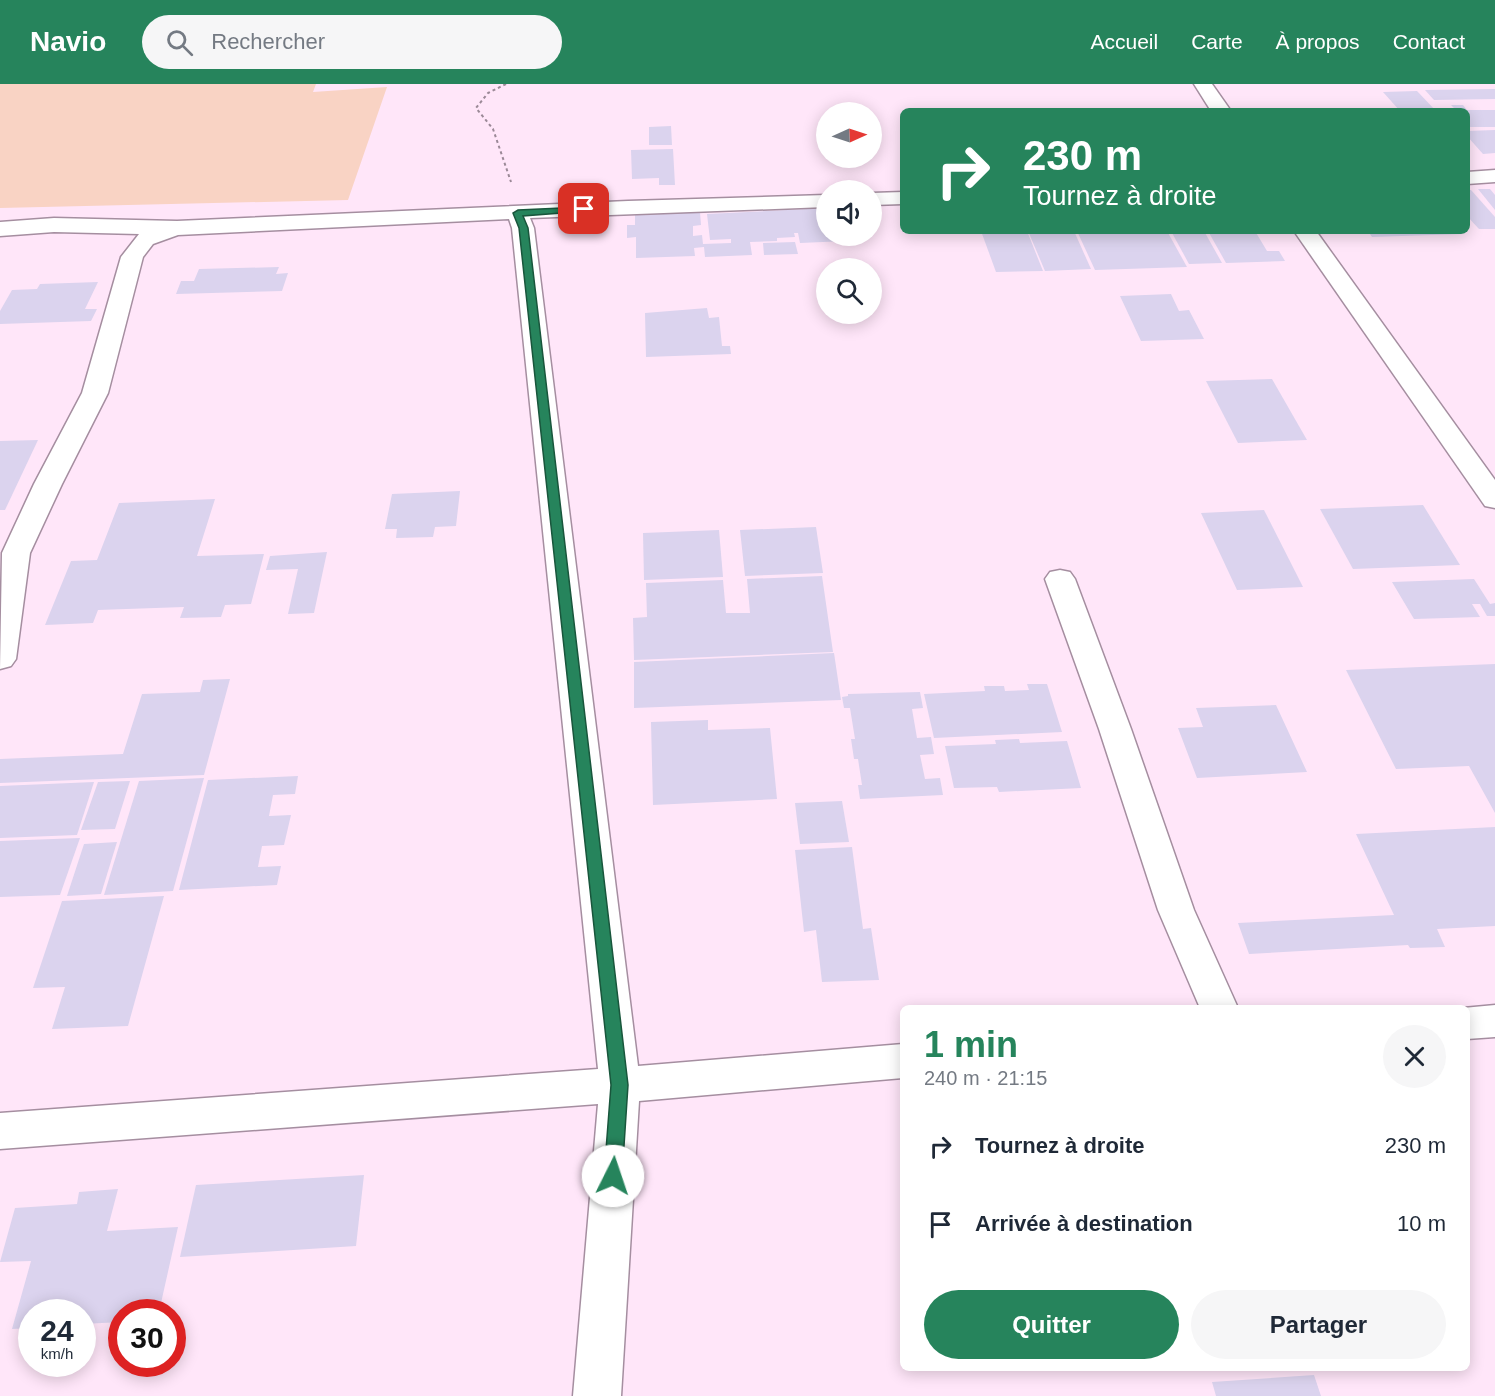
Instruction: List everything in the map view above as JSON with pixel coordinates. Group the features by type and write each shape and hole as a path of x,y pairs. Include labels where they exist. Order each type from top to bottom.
{"street":[{"path":"1203,84 1219,108"},
{"path":"1470,178 1495,176"},
{"path":"882,199 900,198"},
{"path":"0,229 54,225 177,228 457,214 816,201"},
{"path":"518,213 523,228 620,1085 597,1396"},
{"path":"0,659 16,553 48,484 95,393 132,257 145,239 177,228"},
{"path":"1307,234 1495,500"},
{"path":"1060,579 1115,729 1176,910 1218,1005"},
{"path":"1470,1023 1495,1022"},
{"path":"0,1131 620,1085 900,1060"}],"path":[{"path":"506,84 488,93 476,108 493,129 514,189 518,213"}],"shaded area":[{"path":"0,84 316,84 313,92 387,87 348,200 0,208"}],"building":[{"path":"1495,89 1495,99 1434,100 1425,90"},
{"path":"1417,91 1433,108 1397,108 1383,92"},
{"path":"1451,105 1463,105 1465,108 1454,108"},
{"path":"1470,110 1495,110 1495,127 1470,127"},
{"path":"671,126 672,145 649,145 649,127"},
{"path":"1495,130 1495,153 1483,154 1470,139 1470,131"},
{"path":"673,149 675,185 659,185 659,178 632,179 631,150"},
{"path":"1478,189 1490,189 1495,195 1495,210"},
{"path":"1470,190 1495,217 1495,229 1479,229 1470,219"},
{"path":"816,209 816,242 800,243 798,233 794,233 795,237 777,238 777,241 750,242 752,255 705,257 704,247 694,248 695,256 636,258 636,237 627,238 627,225 635,225 635,214 700,212 701,225 693,226 693,236 702,235 703,244 731,243 731,239 710,240 707,214"},
{"path":"982,234 1028,234 1043,271 996,272"},
{"path":"1029,234 1075,234 1091,269 1045,271"},
{"path":"1078,234 1169,234 1187,267 1095,270"},
{"path":"1173,234 1206,234 1222,263 1189,264"},
{"path":"1210,234 1257,234 1267,251 1279,251 1285,261 1226,263"},
{"path":"1370,234 1462,234 1372,237"},
{"path":"795,242 798,254 764,255 763,243"},
{"path":"279,267 276,274 288,273 282,291 176,294 181,281 194,281 199,269"},
{"path":"98,282 85,309 97,309 91,321 0,324 0,311 12,290 37,289 40,284"},
{"path":"1171,294 1179,311 1189,310 1204,339 1141,341 1120,296"},
{"path":"707,308 709,318 719,317 722,346 730,346 731,354 646,357 645,313"},
{"path":"1272,379 1307,440 1238,443 1206,381"},
{"path":"38,440 5,510 0,510 0,441"},
{"path":"460,491 456,526 435,527 433,537 396,538 397,529 385,529 392,494"},
{"path":"215,499 197,556 264,554 251,604 225,605 221,617 180,618 184,607 98,610 93,623 45,625 71,561 97,560 119,503"},
{"path":"1423,505 1460,565 1353,569 1320,509"},
{"path":"1264,510 1303,587 1237,590 1201,513"},
{"path":"816,527 823,573 745,576 740,530"},
{"path":"719,530 723,577 644,580 643,533"},
{"path":"327,552 314,613 288,614 298,569 266,570 270,556"},
{"path":"822,576 833,652 634,660 633,618 647,617 646,583 723,580 726,613 750,613 747,579"},
{"path":"1474,579 1490,604 1495,603 1495,616 1487,616 1480,604 1472,604 1480,617 1414,619 1392,582"},
{"path":"834,653 841,700 634,708 634,662"},
{"path":"1495,664 1495,813 1469,766 1396,769 1346,670"},
{"path":"230,679 204,775 0,783 0,759 123,754 142,694 200,692 203,680"},
{"path":"1027,684 1047,684 1062,732 934,738 924,694 985,691 984,686 1004,686 1005,691 1029,690"},
{"path":"920,692 923,708 912,709 917,738 931,737 934,754 920,755 925,779 940,778 943,795 860,799 858,785 862,785 858,759 854,759 851,739 855,739 850,708 844,708 842,697 848,694"},
{"path":"1276,705 1307,772 1197,778 1178,728 1203,727 1196,708"},
{"path":"708,720 708,730 770,728 777,799 653,805 651,722"},
{"path":"1019,739 1020,743 1067,741 1081,788 999,792 997,787 954,788 945,746 996,744 995,740"},
{"path":"298,776 295,794 273,795 269,816 291,815 284,845 262,846 258,867 281,866 277,885 179,890 208,780"},
{"path":"204,778 173,891 104,895 139,781"},
{"path":"130,781 115,829 81,830 98,782"},
{"path":"94,782 77,835 0,838 0,786"},
{"path":"842,801 849,842 800,844 795,803"},
{"path":"1495,827 1495,926 1437,929 1445,947 1410,948 1408,945 1249,954 1238,923 1394,915 1356,834"},
{"path":"80,838 60,895 0,897 0,841"},
{"path":"117,842 101,894 67,896 84,844"},
{"path":"852,847 863,929 871,928 879,980 822,982 816,930 804,932 795,850"},
{"path":"164,896 128,1026 52,1029 65,987 33,988 62,901"},
{"path":"364,1175 356,1246 180,1257 196,1185"},
{"path":"118,1189 107,1231 178,1227 162,1299 108,1299 108,1323 96,1323 96,1299 20,1299 31,1261 0,1262 15,1208 77,1204 79,1192"},
{"path":"18,1308 18,1329 12,1329"},
{"path":"1314,1375 1321,1396 1216,1396 1212,1382"}],"route":[{"path":"584,209 518,213 523,228 620,1085 613,1176"}]}
